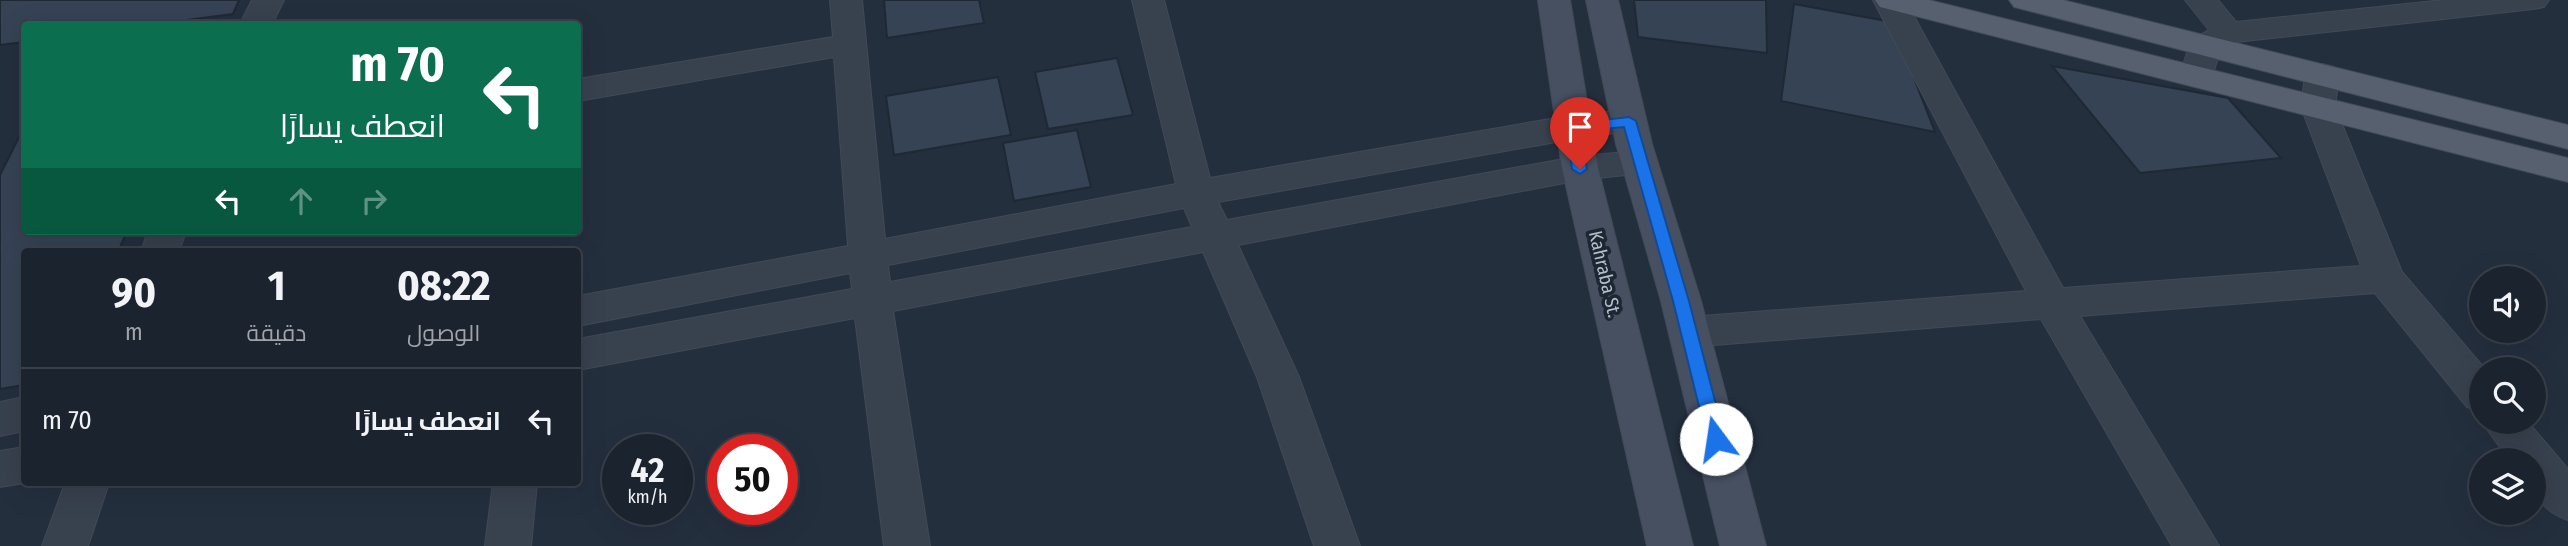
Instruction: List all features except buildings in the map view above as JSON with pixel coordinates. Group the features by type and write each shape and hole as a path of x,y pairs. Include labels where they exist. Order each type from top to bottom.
{"main road":[{"name":"Kahraba St.","path":"1554,0 1580,169 1670,546"},
{"path":"1602,0 1629,121 1689,332 1743,546"},
{"path":"1890,0 2210,52"},
{"path":"2025,0 2210,52 2320,91 2568,170"},
{"path":"2320,91 2568,137"}],"street":[{"path":"258,21 268,0"},
{"path":"846,0 872,300 907,546"},
{"path":"1890,0 2052,304 2196,546"},
{"path":"2201,0 2210,52 2533,0"},
{"path":"1154,1 1196,193 1278,377 1337,546"},
{"path":"581,89 850,44"},
{"path":"2320,91 2385,278 2469,379"},
{"path":"581,310 1196,193 1573,127 1629,121"},
{"path":"581,354 1580,169 1640,163"},
{"path":"1689,332 2385,278"},
{"path":"0,419 21,415"},
{"path":"2513,434 2568,501"},
{"path":"0,470 21,466"},
{"path":"65,546 86,486"},
{"path":"508,546 515,486"}],"route":[{"path":"1580,169 1573,127 1629,121 1681,301 1716,439"}]}
